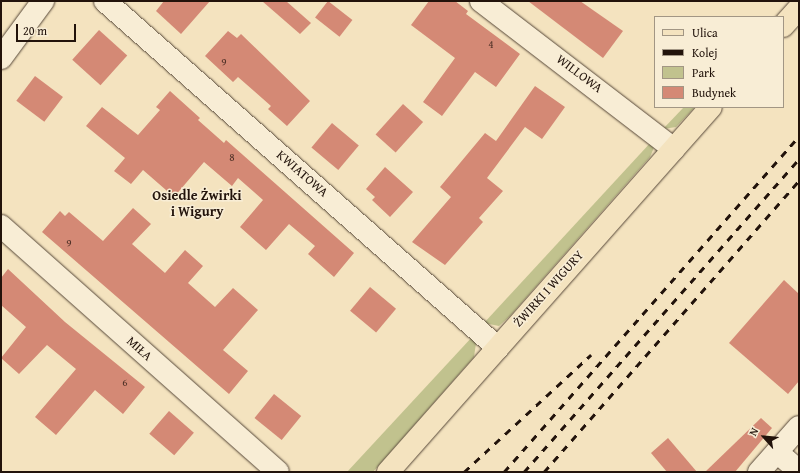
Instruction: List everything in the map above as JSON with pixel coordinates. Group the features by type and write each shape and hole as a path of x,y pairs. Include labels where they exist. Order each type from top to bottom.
{"main road":[{"path":"784,25 799,8"},
{"name":"ŻWIRKI I WIGURY","path":"388,472 710,108"}],"street":[{"path":"1,58 43,1"},
{"name":"KWIATOWA","path":"105,1 498,348"},
{"name":"WILLOWA","path":"481,1 674,149"},
{"name":"MIŁA","path":"1,226 278,472"},
{"path":"759,472 799,427"},
{"path":"777,452 799,471"}],"green space":[{"path":"683,108 694,108 676,127 663,129"},
{"path":"652,141 655,145 650,157 510,316 499,326 484,323"},
{"path":"473,336 476,343 474,357 373,472 347,472"}],"building":[{"path":"164,1 210,1 181,34 156,11"},
{"path":"262,1 286,1 311,23 300,34"},
{"path":"328,1 352,20 339,37 315,18"},
{"path":"429,1 455,1 468,11 466,14 520,54 496,87 475,72 442,116 423,102 455,58 411,25"},
{"path":"528,1 580,1 623,31 603,58"},
{"path":"99,30 127,55 100,85 72,60"},
{"path":"228,31 237,38 241,34 310,101 287,126 268,109 271,106 238,77 233,82 205,56"},
{"path":"35,76 63,97 44,122 16,101"},
{"path":"535,86 565,107 542,139 525,127 487,178 503,191 479,218 483,222 445,265 412,242 451,197 440,187 485,133 496,141"},
{"path":"170,91 200,118 198,120 224,143 226,140 354,253 334,277 308,254 315,246 289,224 266,250 240,227 263,200 238,178 232,186 204,162 174,197 143,170 131,184 114,171 125,158 86,126 102,107 138,135 160,110 156,107"},
{"path":"403,104 423,122 396,153 376,134"},
{"path":"332,123 359,145 338,170 311,148"},
{"path":"385,167 413,192 390,217 372,200 375,197 366,189"},
{"path":"133,208 151,224 132,244 165,273 185,250 203,266 188,283 215,307 233,288 258,310 223,350 248,371 229,394 42,232 60,211 65,216 69,212 103,241"},
{"path":"8,269 65,322 145,387 123,414 95,390 56,435 35,417 76,369 47,345 19,374 1,358 26,327 1,305 1,278"},
{"path":"784,280 799,294 799,381 788,394 729,343"},
{"path":"370,287 396,309 376,333 350,311"},
{"path":"274,394 301,416 282,440 254,418"},
{"path":"169,411 194,433 174,455 149,434"},
{"path":"761,418 772,428 735,472 705,472"},
{"path":"668,438 697,472 667,472 651,453"}],"railway":[{"path":"504,472 799,136"},
{"path":"524,472 799,159"},
{"path":"544,472 799,181"},
{"path":"464,472 591,355"}],"district":[{"name":"Osiedle Żwirki i Wigury","path":"197,204"}]}
